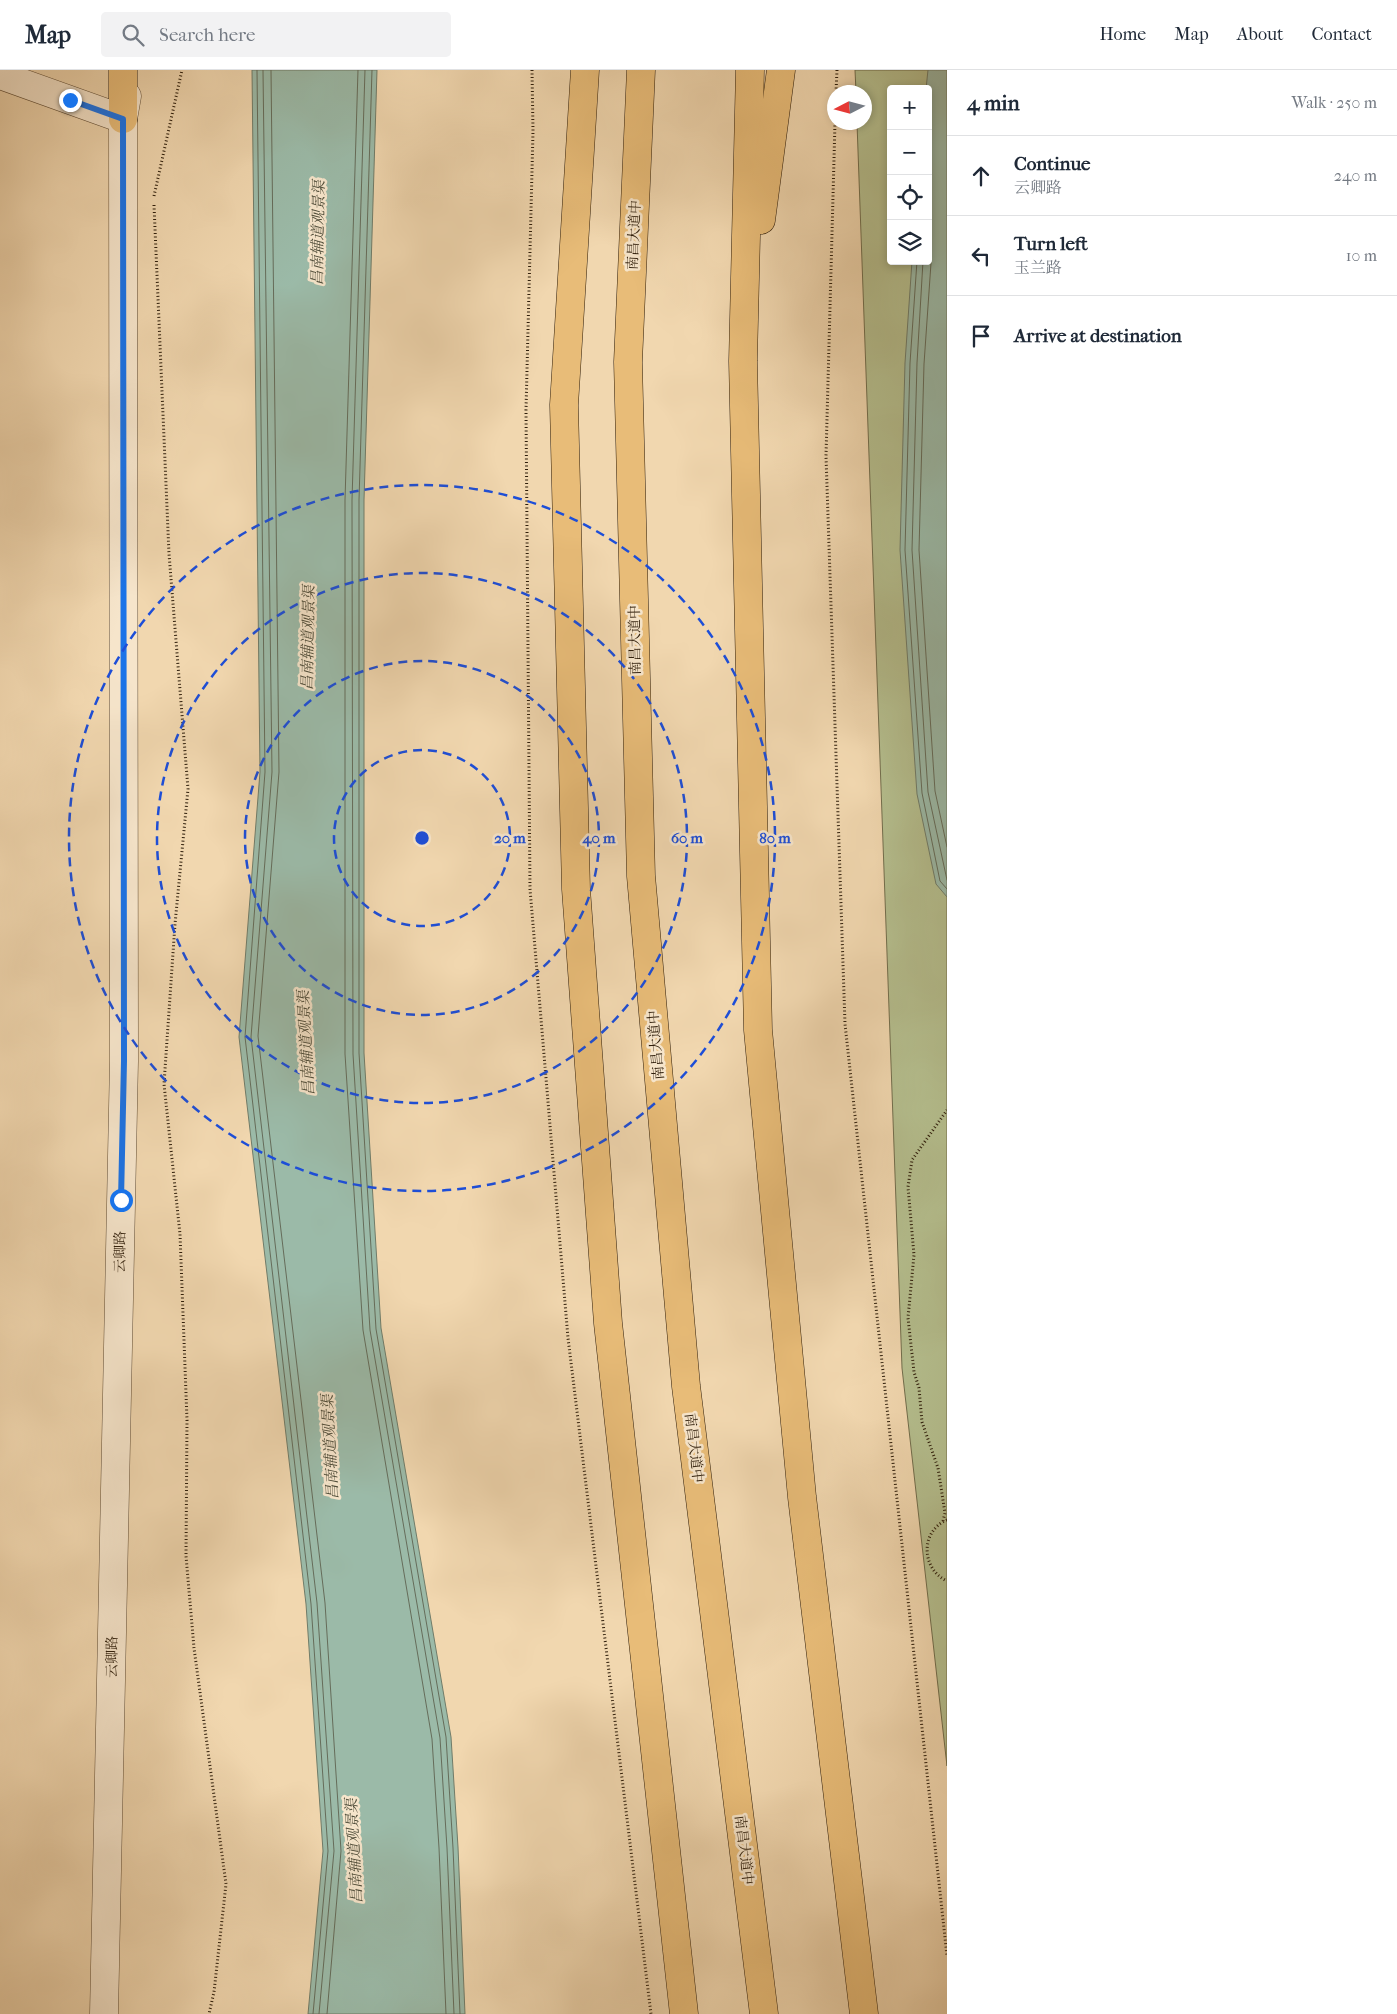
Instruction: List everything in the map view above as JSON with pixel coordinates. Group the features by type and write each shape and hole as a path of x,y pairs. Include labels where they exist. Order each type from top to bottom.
{"main road":[{"path":"123,70 123,119"},
{"path":"573,70 564,405 576,889 608,1323 684,2014"},
{"path":"564,405 584,70"},
{"name":"南昌大道中","path":"641,70 628,362 641,876 686,1386 764,2014"},
{"path":"750,70 743,361 758,1030 802,1497 864,2014"},
{"path":"743,361 781,70"}],"street":[{"name":"云卿路","path":"104,2014 124,1061 123,119 131,70"},
{"path":"0,75 123,119"}],"path":[{"path":"182,70 154,195 169,554 188,789 175,924 164,1084 180,1234 187,1420 187,1565 195,1658 226,1884 214,1992 208,2014"},
{"path":"836,85 837,70"},
{"path":"835,130 826,456 845,1024 947,1956"},
{"path":"947,1110 912,1160 908,1186 914,1255 908,1318 914,1372 919,1388 922,1422 938,1468 945,1513 945,1521 931,1534 926,1550 928,1562 934,1572 947,1580"}],"green space":[{"path":"855,70 947,70 947,1766 902,1368 857,130 872,130 872,85 856,85"}],"water":[{"name":"昌南辅道观景渠","path":"252,70 377,70 364,500 364,1053 381,1328 451,1737 465,2014 308,2014 323,1851 306,1604 239,1037 260,772"},
{"path":"928,70 947,70 947,897 936,884 917,794 900,550 905,363 912,265 932,265 932,85 926,85"}],"route":[{"path":"70,100 123,119 124,1061 121,1200"}]}
